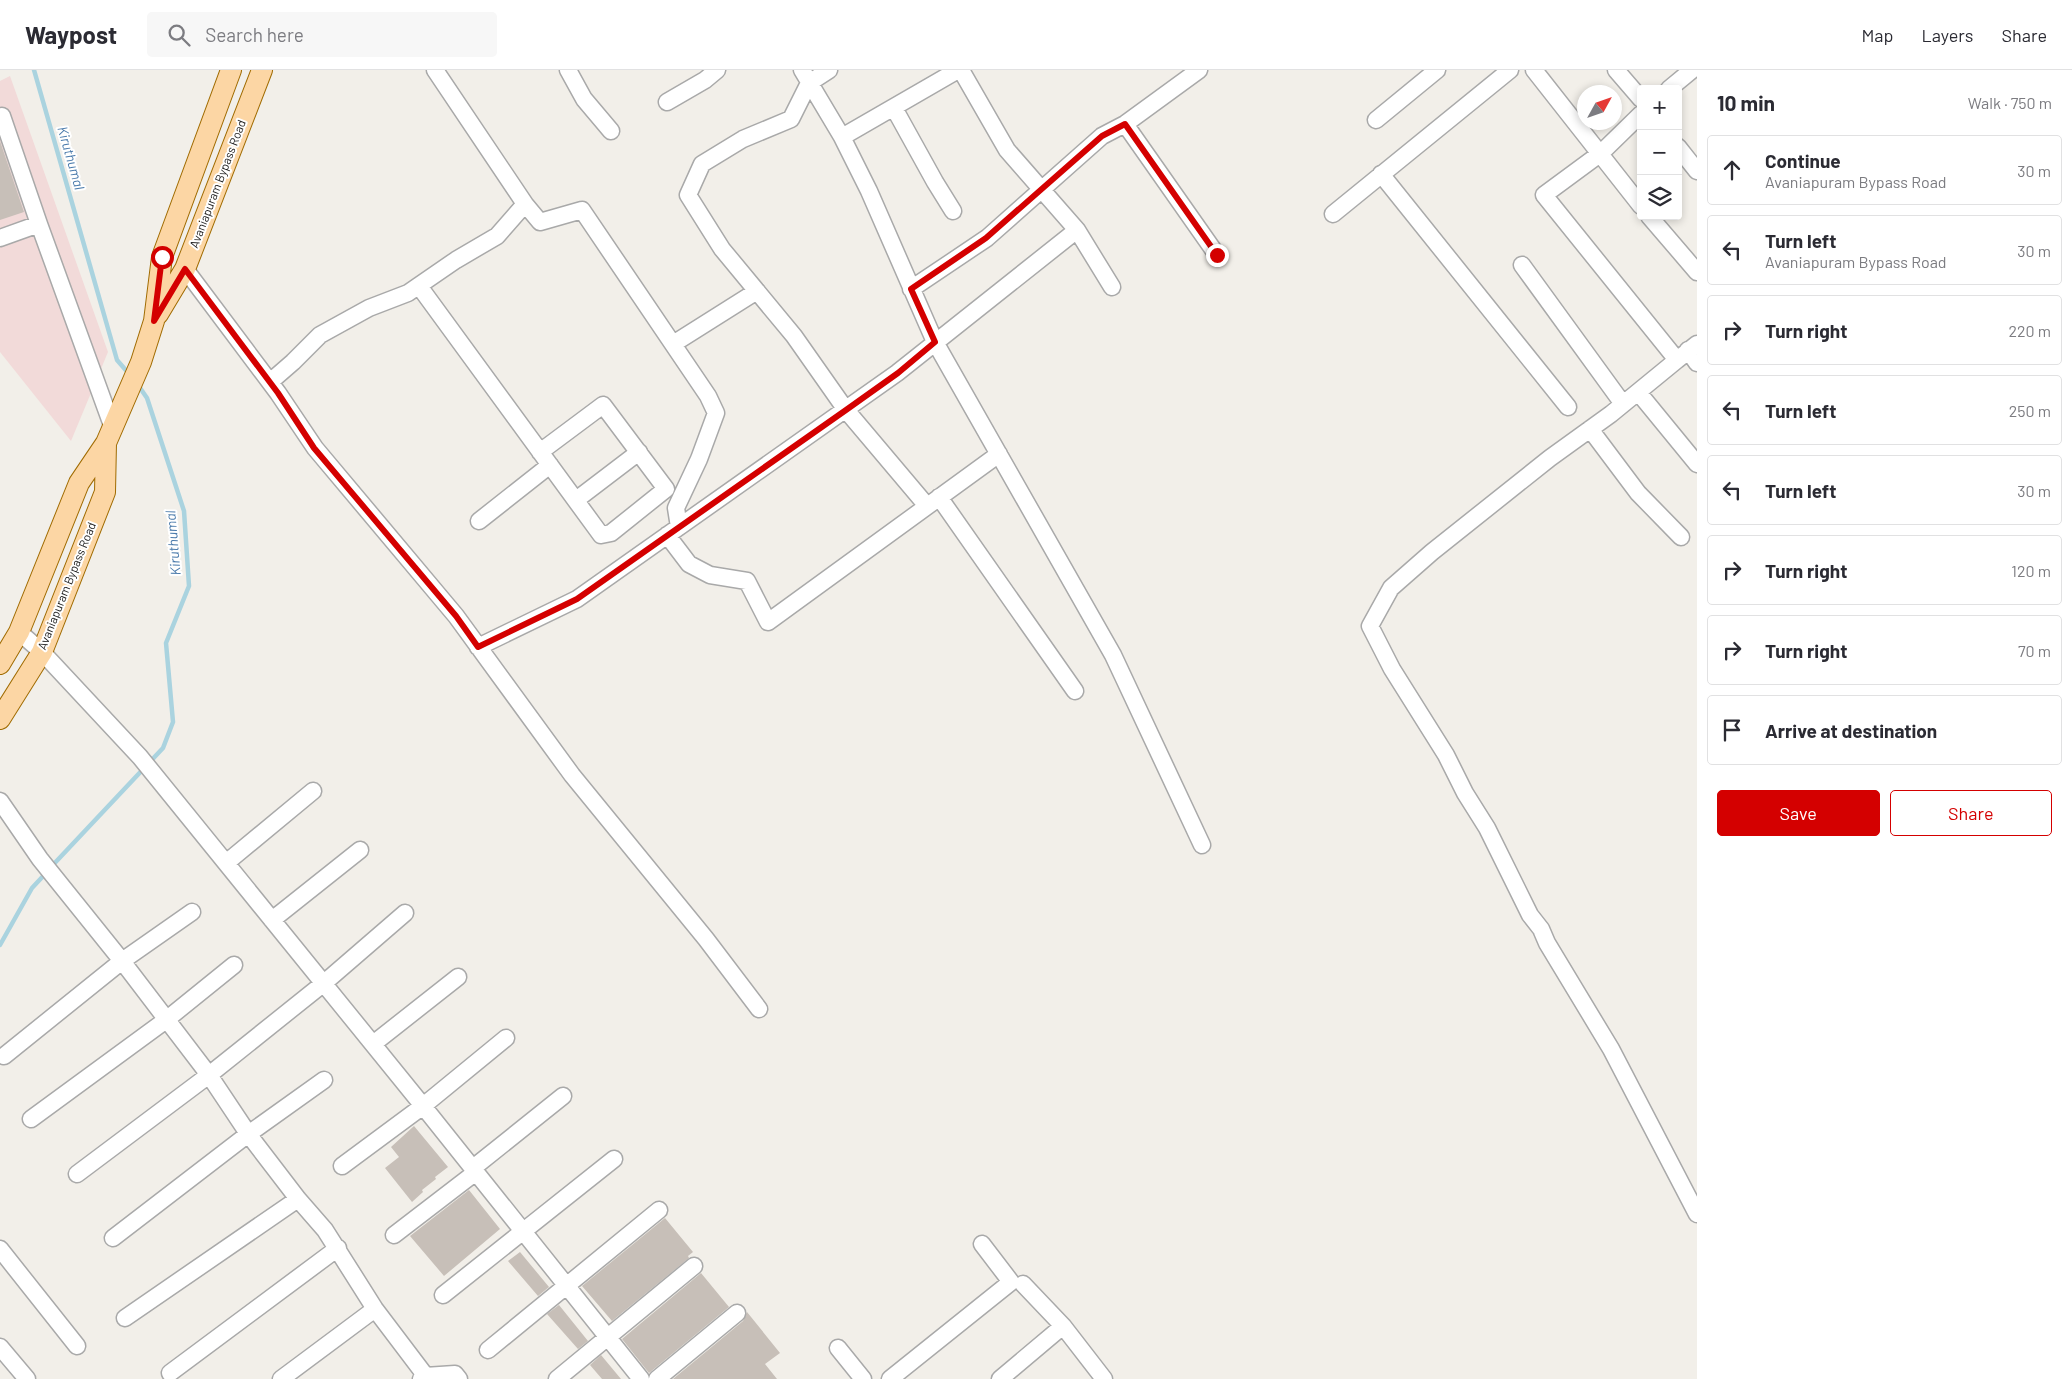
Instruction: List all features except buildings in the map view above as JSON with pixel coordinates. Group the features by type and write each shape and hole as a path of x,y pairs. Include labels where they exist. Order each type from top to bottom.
{"main road":[{"name":"Avaniapuram Bypass Road","path":"0,664 19,632 79,483 110,435 141,362 154,321 162,257 231,70"},
{"name":"Avaniapuram Bypass Road","path":"154,321 185,269 262,70"},
{"name":"Avaniapuram Bypass Road","path":"0,719 42,652 105,492 110,435"}],"street":[{"path":"435,70 525,204 540,222 582,210 708,396 716,412 699,459 676,508 673,531 689,564 710,575 747,581 768,622 999,454"},
{"path":"568,70 584,99 611,131"},
{"path":"667,102 705,80 717,70"},
{"path":"806,77 829,70"},
{"path":"842,136 959,70 1007,150 1076,230 1112,286"},
{"path":"911,289 986,238 1102,136 1125,124 1199,70"},
{"path":"1376,120 1437,70"},
{"path":"1333,214 1510,70"},
{"path":"1534,70 1637,201"},
{"path":"1616,70 1637,94"},
{"path":"1674,85 1692,72"},
{"path":"806,77 842,136 869,191 935,342 1113,655 1202,845"},
{"path":"806,77 791,119 743,138 702,164 688,194 722,249 794,336 846,410 933,502 1075,691"},
{"path":"894,108 953,211"},
{"path":"0,117 2,116 110,435"},
{"path":"1637,118 1601,153 1544,195 1690,354 1550,458 1432,552 1391,588 1370,626 1392,670 1446,755 1487,828 1530,915 1541,929 1547,943 1612,1049 1697,1214"},
{"path":"1125,124 1217,255"},
{"path":"1682,152 1697,171"},
{"path":"1381,174 1568,407"},
{"path":"270,382 320,336 369,308 408,293 456,260 497,236 525,204"},
{"path":"1652,220 1697,272"},
{"path":"0,238 39,224"},
{"path":"478,647 577,599 898,373 1076,230"},
{"path":"1522,266 1623,404"},
{"path":"185,269 270,382 314,448 456,616 572,774 706,939 759,1009"},
{"path":"418,286 545,459 576,500 601,535 611,533 666,488 603,405 545,459 479,521"},
{"path":"674,344 757,291"},
{"path":"1638,392 1697,464"},
{"path":"1590,429 1638,493 1680,537"},
{"path":"576,500 639,452"},
{"path":"19,632 42,652 140,757 475,1170 566,1287 641,1379"},
{"path":"226,863 313,790"},
{"path":"0,801 40,859 209,1075 249,1134 298,1199 325,1230 375,1309 425,1378 455,1374 459,1379"},
{"path":"272,920 360,850"},
{"path":"4,1056 122,962 192,912"},
{"path":"76,1174 209,1075 324,983 405,913"},
{"path":"31,1119 166,1020 234,965"},
{"path":"373,1044 458,977"},
{"path":"342,1166 423,1106 506,1038"},
{"path":"113,1238 249,1134 324,1080"},
{"path":"394,1235 563,1096"},
{"path":"443,1296 614,1159"},
{"path":"125,1318 298,1199"},
{"path":"488,1350 659,1210"},
{"path":"890,1379 1010,1282 982,1244"},
{"path":"170,1374 338,1248"},
{"path":"0,1249 77,1346"},
{"path":"556,1379 694,1266"},
{"path":"1023,1284 1063,1326 1104,1379"},
{"path":"281,1379 375,1309"},
{"path":"657,1379 737,1313"},
{"path":"1000,1379 1063,1326"},
{"path":"0,1347 27,1379"},
{"path":"838,1348 863,1379"}],"shaded area":[{"path":"10,76 108,352 71,441 0,352 0,81"}],"waterway":[{"name":"Kiruthumal","path":"34,70 117,360 130,375"},
{"name":"Kiruthumal","path":"51,867 163,748 173,722 166,643 189,586 184,511 147,398 138,385"},
{"name":"Kiruthumal","path":"0,945 32,888 46,873"}],"route":[{"path":"162,257 154,321 185,269 278,393 314,448 456,616 478,647 577,599 898,373 935,342 911,289 986,238 1102,136 1125,124 1217,255"}]}
